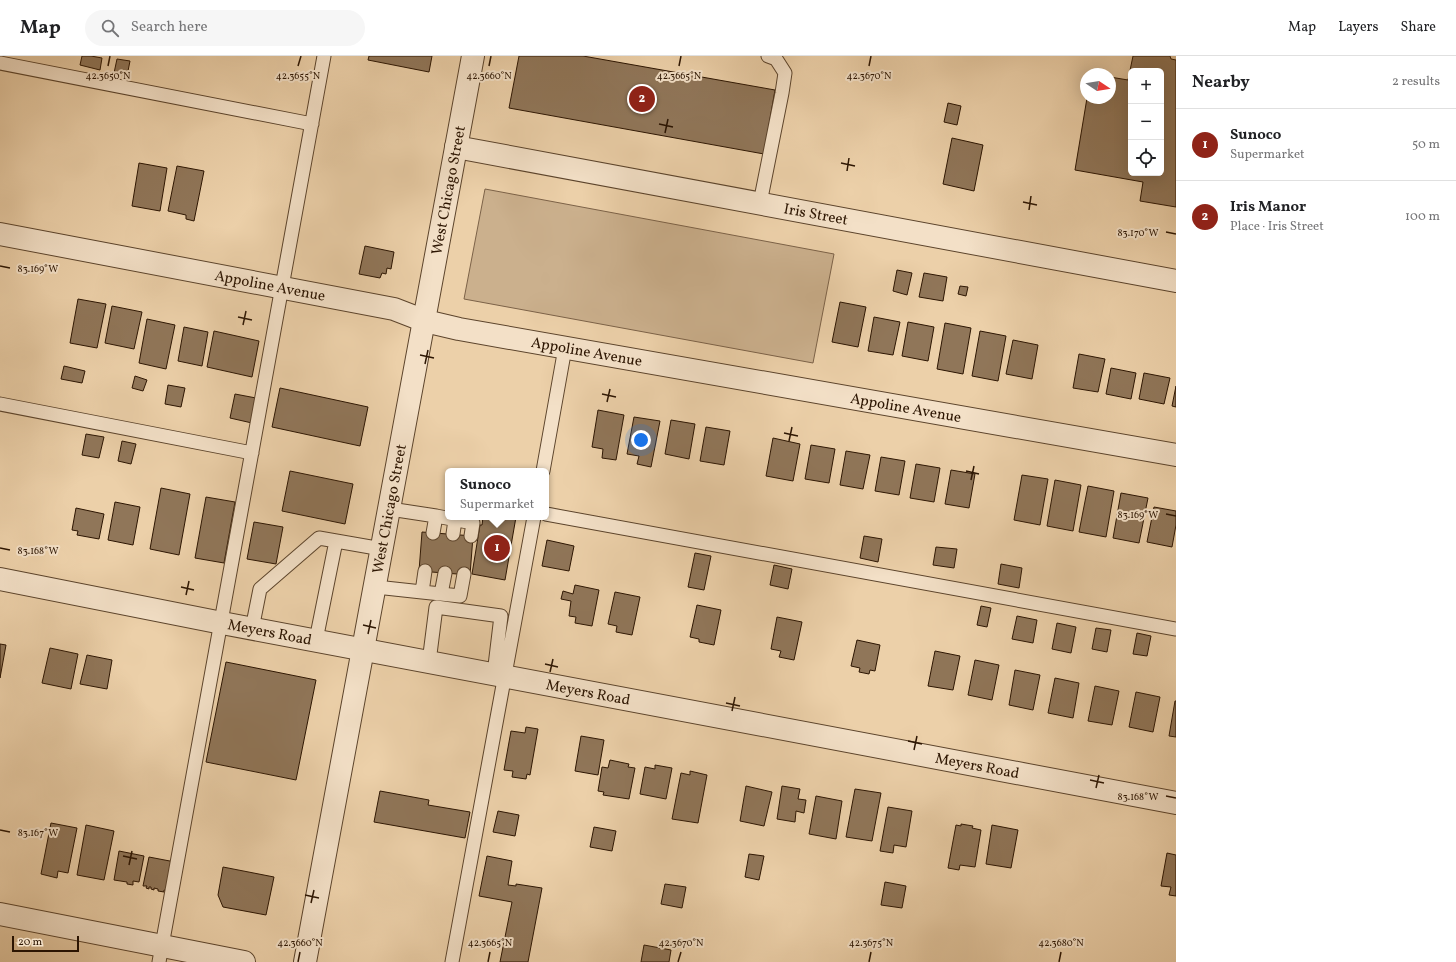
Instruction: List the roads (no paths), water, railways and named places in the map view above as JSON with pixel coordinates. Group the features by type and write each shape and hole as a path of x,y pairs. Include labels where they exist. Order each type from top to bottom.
{"street":[{"name":"West Chicago Street","path":"306,962 473,56"},
{"name":"Iris Street","path":"456,147 1176,280"},
{"name":"Appoline Avenue","path":"0,234 394,309 425,321 565,348 1176,455"},
{"name":"Meyers Road","path":"0,579 252,629 1176,803"},
{"path":"0,914 161,954 244,962"}],"lane":[{"path":"161,954 324,56"},
{"path":"760,204 782,93 784,73 776,59 768,56"},
{"path":"0,63 312,124"},
{"path":"544,468 565,348"},
{"path":"0,404 252,453"},
{"path":"390,509 445,518"},
{"path":"549,515 1176,629"},
{"path":"433,533 436,516"},
{"path":"453,534 455,520 473,522 471,536"},
{"path":"452,962 500,675 533,520"},
{"path":"252,629 260,589 319,538 382,549"},
{"path":"316,640 336,541"},
{"path":"422,592 425,571"},
{"path":"445,573 448,608"},
{"path":"376,587 460,596 464,574"},
{"path":"429,662 436,607 502,616 500,675"}],"place":[{"name":"Iris Manor","path":"642,99"},
{"name":"Sunoco","path":"497,548"}]}
